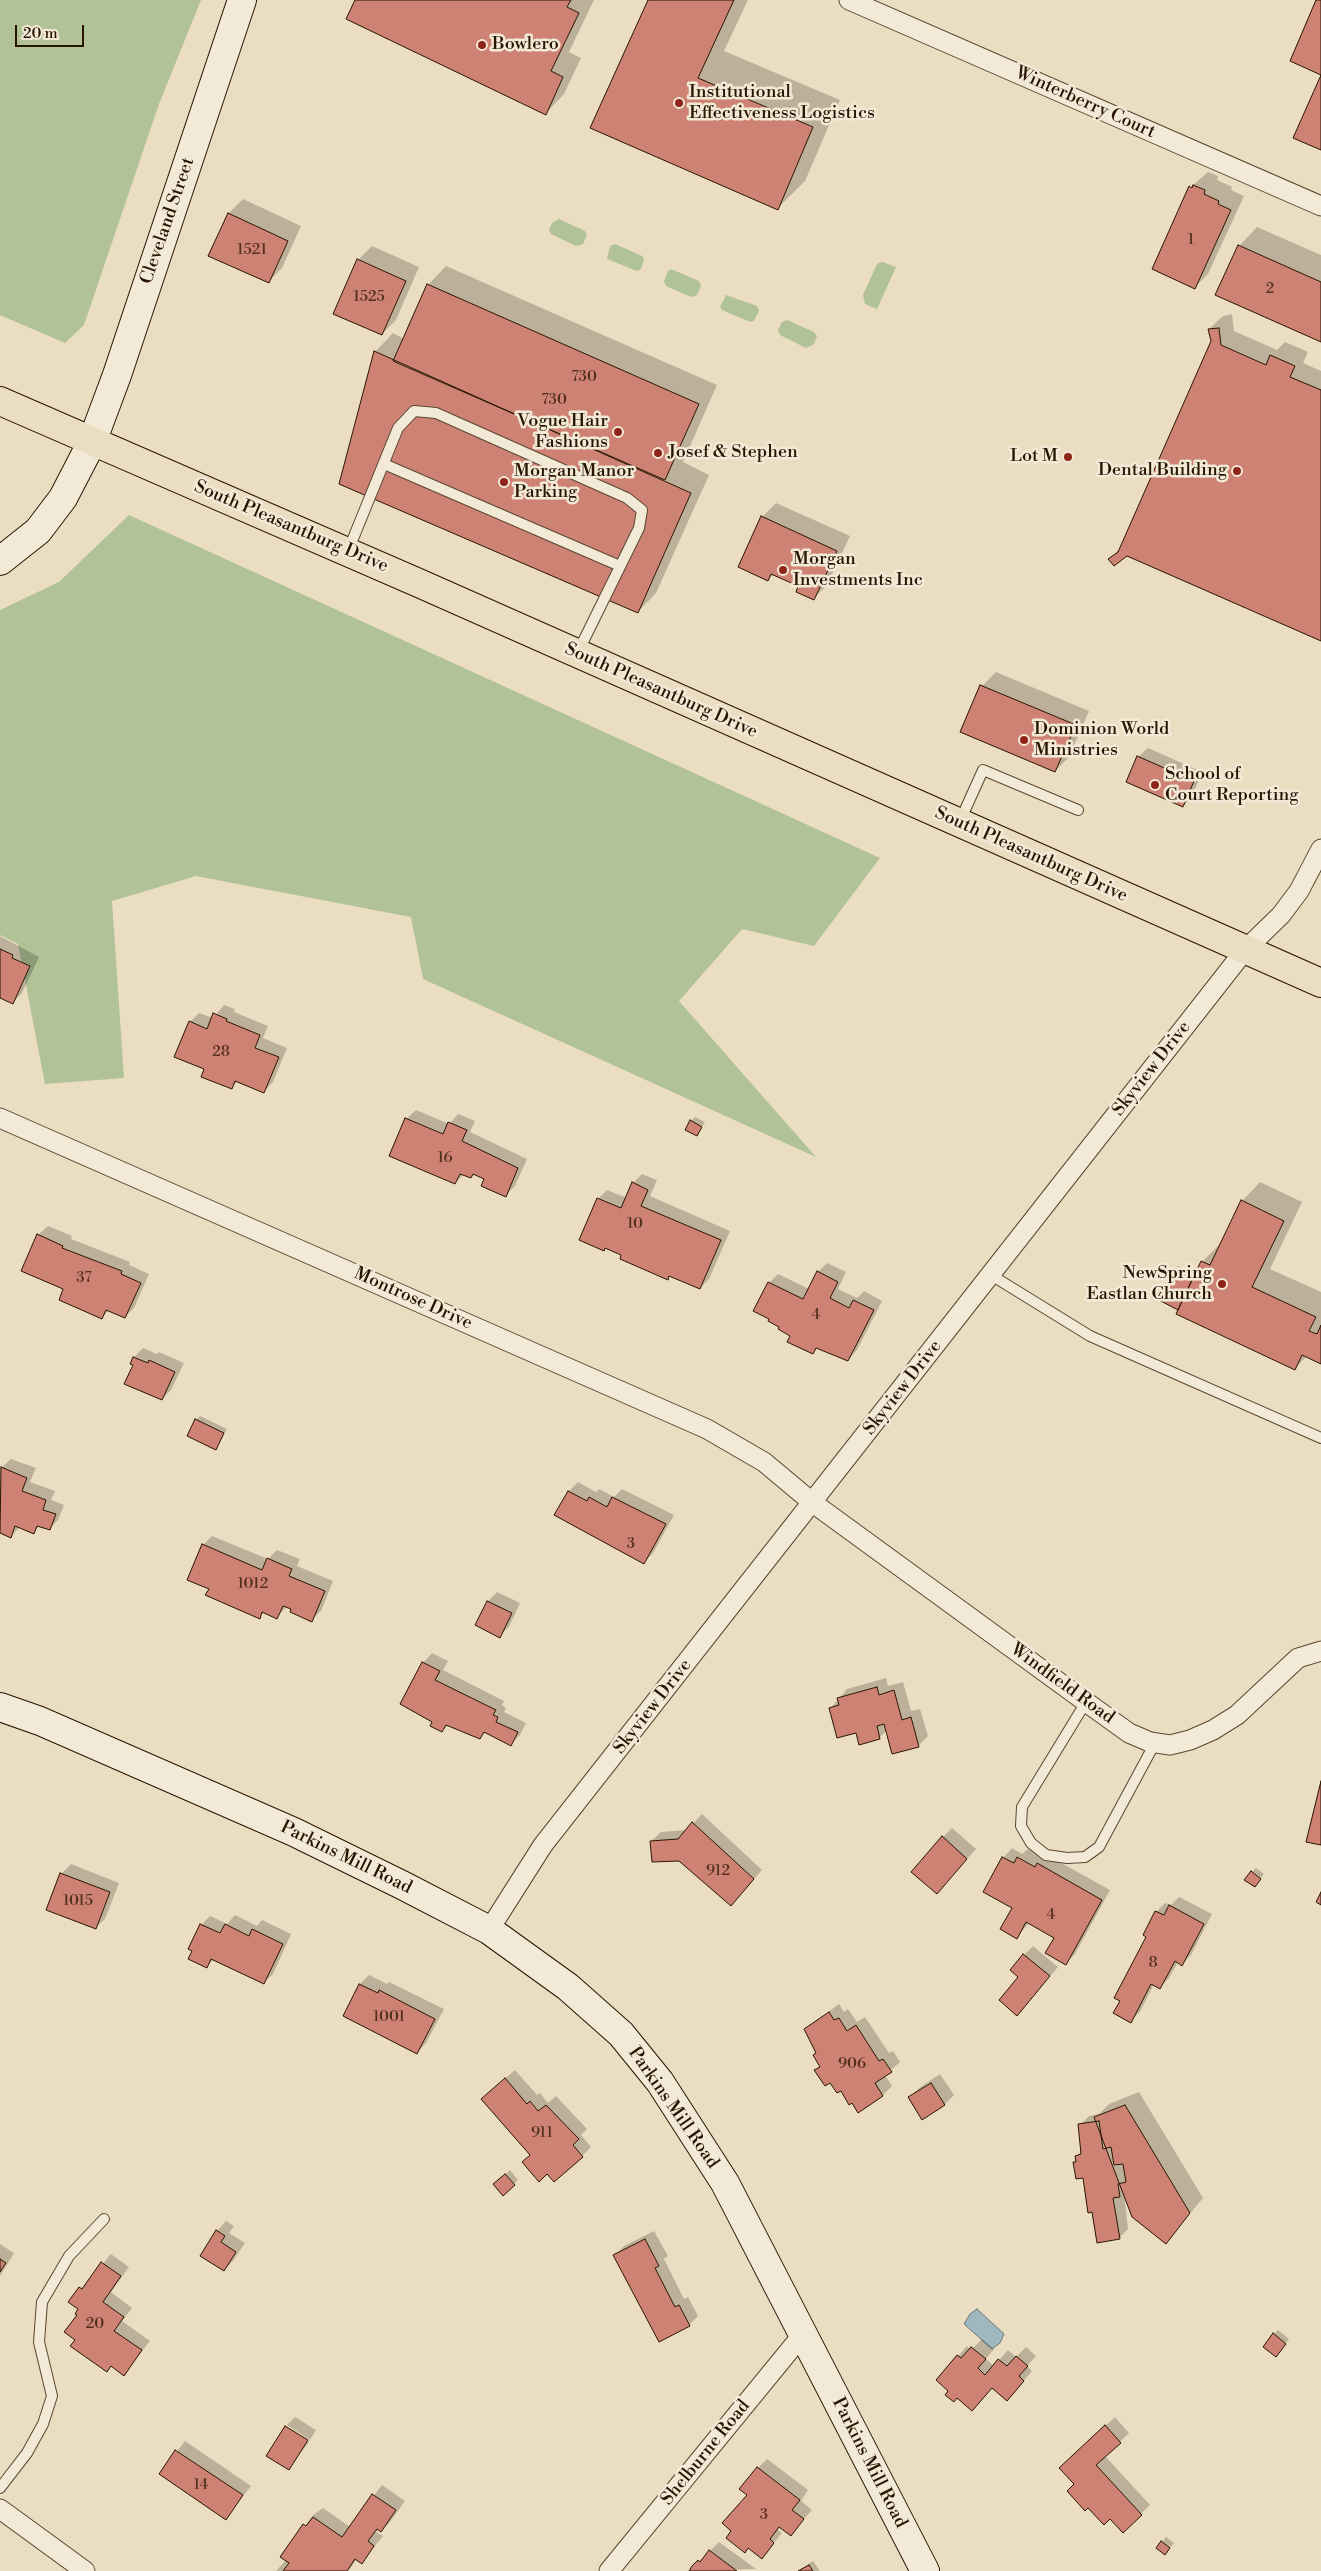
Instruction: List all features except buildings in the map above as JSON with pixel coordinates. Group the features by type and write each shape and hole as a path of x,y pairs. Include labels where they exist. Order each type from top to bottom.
{"main road":[{"name":"South Pleasantburg Drive","path":"0,401 347,552 1321,983"}],"street":[{"name":"Cleveland Street","path":"0,561 38,531 63,498 92,442 242,0"},
{"name":"Winterberry Court","path":"849,0 1321,206"},
{"name":"Skyview Drive","path":"489,1930 543,1845 1245,950 1281,915 1298,891 1321,849"},
{"name":"Montrose Drive","path":"0,1118 707,1429 764,1462 813,1503"},
{"name":"Windfield Road","path":"813,1503 1129,1733 1155,1743 1170,1745 1190,1740 1213,1730 1237,1715 1298,1658 1321,1651"},
{"name":"Parkins Mill Road","path":"0,1708 40,1721 294,1832 489,1930 568,1987 621,2034 660,2082 725,2184 925,2571"},
{"name":"Shelburne Road","path":"609,2571 803,2334"},
{"path":"0,2509 85,2571"}],"lane":[{"path":"347,552 398,428 414,411 436,413 627,498 642,510 639,528 578,654"},
{"path":"384,464 620,566"},
{"path":"959,823 983,770 1078,810"},
{"path":"991,1275 1090,1336 1321,1438"},
{"path":"1086,1702 1022,1806 1021,1826 1031,1843 1046,1855 1066,1858 1085,1857 1099,1847 1155,1743"},
{"path":"0,2488 27,2453 39,2431 52,2396 39,2342 42,2302 68,2256 104,2219"}],"green space":[{"path":"0,0 201,0 159,104 84,325 65,343 0,315"},
{"path":"559,219 585,231 587,235 583,244 576,246 551,234 549,230 552,223"},
{"path":"615,244 642,256 644,260 641,269 637,271 607,259 610,246"},
{"path":"882,262 896,267 877,309 865,304 863,295 877,264"},
{"path":"671,269 699,281 701,286 697,295 691,297 666,286 664,281 668,271"},
{"path":"726,295 757,306 759,311 754,321 750,322 722,310 720,307"},
{"path":"787,320 814,332 817,336 814,344 806,348 780,335 778,330 782,322"},
{"path":"129,515 880,858 814,946 742,929 679,1001 816,1157 423,979 411,917 196,876 112,901 124,1078 45,1084 18,944 0,935 0,610 59,582"}],"water":[{"path":"977,2309 1004,2334 1000,2343 992,2349 964,2324 970,2314"}],"place":[{"name":"Bowlero","path":"482,45"},
{"name":"Institutional Effectiveness Logistics","path":"679,103"},
{"name":"Vogue Hair Fashions","path":"618,432"},
{"name":"Josef & Stephen","path":"658,453"},
{"name":"Lot M","path":"1068,457"},
{"name":"Dental Building","path":"1237,471"},
{"name":"Morgan Manor Parking","path":"504,482"},
{"name":"Morgan Investments Inc","path":"783,570"},
{"name":"Dominion World Ministries","path":"1024,740"},
{"name":"School of Court Reporting","path":"1155,785"},
{"name":"NewSpring Eastlan Church","path":"1222,1284"}]}
